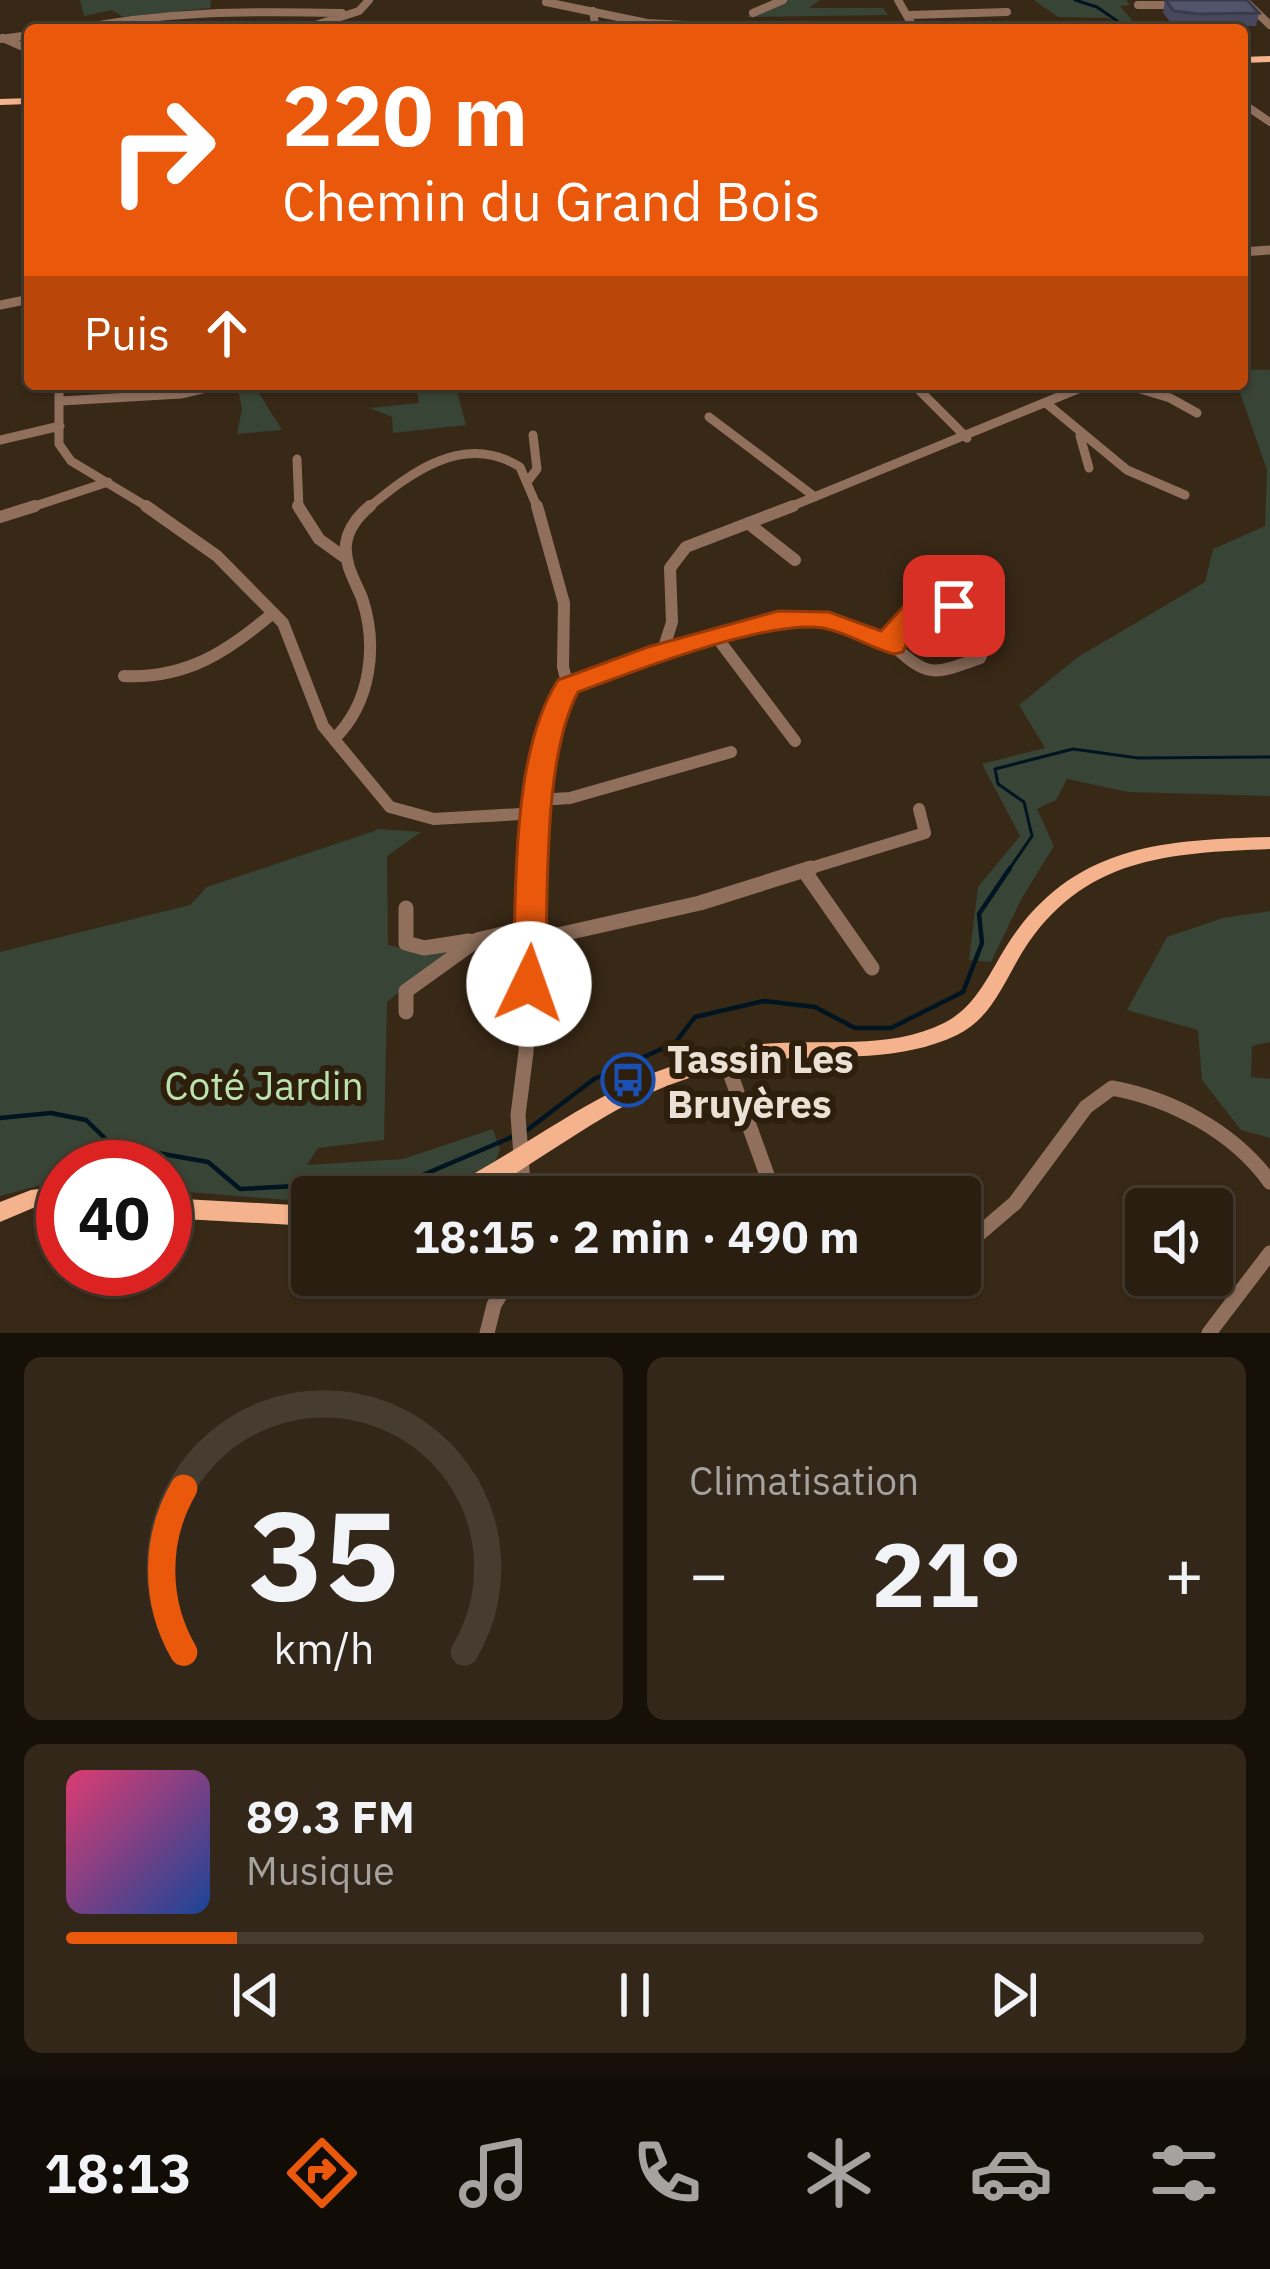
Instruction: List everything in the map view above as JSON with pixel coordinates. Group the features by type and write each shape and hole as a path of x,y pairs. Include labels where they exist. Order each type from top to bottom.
{"main road":[{"path":"477,1176 521,1142 674,1073 748,1053 893,1045 949,1030 979,1009 1036,913 1078,879 1108,866 1182,848 1270,843"},
{"path":"0,1212 36,1198"},
{"path":"192,1209 291,1215"}],"street":[{"path":"103,24 212,10 359,11 369,0"},
{"path":"753,13 783,0"},
{"path":"1227,4 1246,1 1268,20"},
{"path":"546,2 679,24"},
{"path":"1138,5 1187,5"},
{"path":"564,24 562,8 567,6"},
{"path":"905,9 1007,12"},
{"path":"593,11 595,24"},
{"path":"315,24 345,12"},
{"path":"345,12 348,24"},
{"path":"60,390 59,444 71,461 218,556 283,623 323,726 391,807 434,819 538,806 730,752"},
{"path":"62,401 198,390"},
{"path":"920,390 967,438"},
{"path":"658,653 672,628 669,566 673,556 1076,390"},
{"path":"1144,390 1197,413"},
{"path":"1046,403 1080,436 1146,484 1186,495"},
{"path":"709,417 815,497"},
{"path":"0,440 60,426"},
{"path":"527,482 536,470 533,435"},
{"path":"1080,436 1089,468"},
{"path":"344,557 354,520 435,459 462,454 500,456 520,467 559,578 566,632 561,673 568,686"},
{"path":"297,459 293,487 305,524 344,557 365,609 370,666 347,729 334,739"},
{"path":"0,517 108,482"},
{"path":"748,524 795,560"},
{"path":"523,1176 538,806 551,718 568,686 658,653 778,619 805,617 853,627 894,646 917,668 938,673 980,658 990,635 970,611 933,607 913,611 900,623 893,633 894,646"},
{"path":"124,676 144,678 194,670 273,613"},
{"path":"715,635 795,741"},
{"path":"406,908 403,937 415,947 532,934 680,908 925,833 919,809"},
{"path":"805,872 872,968"},
{"path":"406,1012 406,991 477,940"},
{"path":"725,1060 767,1176"},
{"path":"981,1232 1015,1203 1086,1107 1112,1088 1135,1090 1234,1142 1270,1182"},
{"path":"1209,1333 1270,1253"},
{"path":"487,1333 499,1296"}],"green space":[{"path":"80,0 211,0 210,8 123,17 112,10 84,16"},
{"path":"773,0 820,0 809,8 883,8 888,15 746,17 779,3"},
{"path":"1034,0 1126,0 1130,5 1120,6 1135,24 1118,24 1108,18 1058,17"},
{"path":"1248,369 1270,370 1270,796 1128,792 1067,779 1056,800 1037,809 1054,846 991,962 969,960 978,887 1020,836 982,764 1045,748 1019,705 1078,657 1205,582 1213,549 1265,526 1267,470 1239,390 1248,390"},
{"path":"238,390 257,390 282,430 237,434 242,409"},
{"path":"417,390 457,390 466,425 393,433 392,417 370,408 419,403"},
{"name":"Coté Jardin","path":"380,829 421,832 387,856 388,945 415,951 454,947 387,1002 384,1140 318,1148 307,1165 403,1159 493,1129 500,1150 494,1164 465,1176 291,1176 291,1200 192,1192 192,1140 36,1140 36,1186 0,1196 0,952 190,905 207,887"},
{"path":"1270,911 1270,1042 1252,1046 1251,1077 1270,1079 1270,1138 1241,1130 1202,1080 1198,1030 1127,1010 1167,937 1223,918"}],"building":[{"path":"1165,0 1247,0 1259,13 1174,11"}],"waterway":[{"path":"1075,0 1097,7 1121,24"},
{"path":"1008,871 1032,836 1024,802 998,784 995,769 1073,749 1138,758 1270,757"},
{"path":"526,1131 594,1079 675,1043 695,1017 764,1001 815,1007 855,1028 891,1028 963,992 982,943 979,914 1010,868"},
{"path":"0,1118 51,1113 86,1120 112,1145 208,1162 240,1189 411,1180 512,1137"}],"place":[{"name":"Tassin Les Bruyères","path":"628,1080"}],"route":[{"path":"529,984 538,813 551,718 568,686 658,653 778,619 829,620 894,646 893,633 913,611 954,606"}]}
